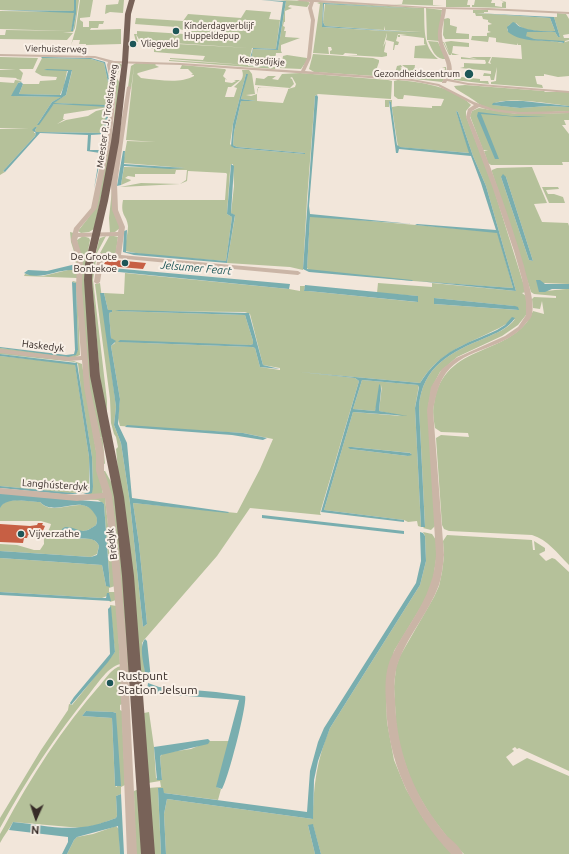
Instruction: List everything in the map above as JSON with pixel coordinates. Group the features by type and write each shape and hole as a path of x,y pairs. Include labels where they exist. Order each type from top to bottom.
{"main road":[{"name":"Meester P.J. Troelstraweg","path":"96,234 111,163 125,61 128,14 132,0"},
{"name":"Brédyk","path":"96,234 89,264 88,280 93,356 98,396 113,465 122,522 128,576 130,683 148,854"}],"street":[{"path":"299,0 569,13"},
{"path":"299,72 310,57 313,20 310,8 312,1"},
{"path":"444,8 440,38 449,61 447,80"},
{"name":"Vierhuisterweg","path":"0,55 95,57 111,61 125,61"},
{"name":"Meester P.J. Troelstraweg","path":"75,235 77,228 94,208 105,155 109,144 114,90 109,65 111,61"},
{"name":"Keegsdijkje","path":"125,61 299,72"},
{"name":"Keegsdijkje","path":"227,67 288,73 299,72"},
{"path":"299,72 412,80 439,85 478,105 493,110 514,113 569,112"},
{"path":"439,85 447,80 468,84 569,92"},
{"name":"Meester P.J. Troelstraweg","path":"118,256 121,224 115,210 114,184 128,87"},
{"path":"458,854 445,841 428,818 407,782 395,749 391,725 390,698 394,659 429,600 439,571 440,555 430,410 434,388 441,376 452,364 465,355 510,334 526,321 530,313 528,292 499,200 468,117 470,110 478,105"},
{"path":"75,235 121,234"},
{"name":"Brédyk","path":"75,235 75,244 80,259 79,288 88,397 100,453 100,471 108,495 130,683 132,854"},
{"path":"97,282 101,255 298,273"},
{"name":"Haskedyk","path":"0,351 69,359 84,358"},
{"name":"Langhústerdyk","path":"0,491 77,498 108,495"}],"green space":[{"path":"0,0 74,0 74,11 0,10"},
{"path":"76,0 79,0 75,28 73,32 63,33 73,33 67,40 0,39 0,35 5,35 6,30 73,31 76,14"},
{"path":"80,0 93,0 90,17 80,18 83,22 83,27 89,27 89,21 104,21 103,24 99,24 98,28 91,28 90,30 121,29 121,44 86,45 79,44 80,40 73,40 71,45 76,28"},
{"path":"119,0 124,0 123,13 110,12 105,14 106,5 118,4"},
{"path":"280,0 307,1 310,3 307,7 290,5 288,7 292,8 285,11 285,22 283,26 285,27 284,31 286,31 285,37 300,38 281,45 282,53 276,53 275,61 277,62 275,69 169,61 246,65 170,59 203,60 205,56 154,52 154,49 147,49 149,45 147,44 150,43 141,42 250,48 140,41 136,34 137,31 184,34 186,30 176,29 176,27 135,24 136,18 183,21 188,14 241,18 246,10 271,12 269,19 280,20 276,49 252,48 248,66 269,67 250,65 253,49 278,50 286,1"},
{"path":"403,0 433,0 433,5 443,6 391,4 402,4"},
{"path":"446,0 468,0 467,5 470,5 470,7 446,7"},
{"path":"475,0 492,0 491,3 495,3 495,6 502,7 502,3 504,2 500,0 506,2 506,8 472,7"},
{"path":"320,2 424,8 425,36 429,48 438,59 414,58 415,46 426,45 424,44 424,38 400,35 400,37 398,37 398,35 407,34 398,34 396,41 399,42 398,45 395,45 393,50 394,42 386,40 387,33 383,47 386,41 384,52 387,53 387,56 347,55 357,54 345,53 343,55 330,54 330,51 332,50 331,47 328,47 329,54 313,53 320,4 317,3","holes":["323,3 422,9 325,4 323,22 325,26 384,30 385,26 385,30 422,32 322,27"]},
{"path":"426,8 442,10 439,41 427,40"},
{"path":"473,10 488,10 488,12 484,13 476,13 550,18 555,31 529,30 519,26 516,23 509,25 507,30 527,39 563,43 564,42 530,39 526,36 526,32 555,32 558,37 560,37 554,17 557,17 557,13 566,14 569,19 569,34 563,35 564,38 569,38 569,40 565,42 569,41 569,76 558,77 544,74 544,76 535,76 537,84 542,85 543,88 491,84 491,82 496,81 497,67 494,80 491,80 490,76 483,76 484,73 491,74 491,71 460,68 464,67 464,63 486,63 485,60 461,59 461,57 477,59 470,57 491,57 488,63 491,64 490,62 492,57 522,59 521,45 518,45 518,43 517,45 496,42 496,38 489,37 488,42 471,40 472,36 487,36 487,33 491,32 488,31 488,25 492,24 488,22 488,20 483,19 482,16 476,16 475,13 473,13"},
{"path":"0,11 75,13 71,31 0,29"},
{"path":"444,19 450,19 450,25 457,27 456,33 469,34 469,39 445,39 443,35"},
{"path":"134,34 136,34 138,42 136,42"},
{"path":"428,41 440,42 438,42 446,59 439,58 437,56"},
{"path":"451,41 469,43 469,47 453,46 452,53 459,55 452,55 451,53 451,55 449,55 443,42 449,53 445,42"},
{"path":"313,54 373,58 379,60 379,62 374,76 314,72 309,69"},
{"path":"287,55 308,59 301,69 278,68 278,62 282,62 283,56"},
{"path":"0,57 38,58 33,69 19,69 23,73 21,80 16,79 17,78 0,77 0,70 16,69 0,69"},
{"path":"42,58 91,59 104,63 109,87 108,100 111,100 106,105 109,107 64,114 63,119 65,119 57,124 66,120 88,116 96,111 104,109 102,117 107,108 104,133 36,132 35,130 37,127 35,127 34,133 36,133 35,136 3,171 5,172 0,175 0,129 29,129 0,128 0,82 14,83 15,80 22,81 18,83 12,96 62,97 52,102 37,125 54,104 94,105 53,103 66,95 72,71 67,71 64,86 60,95 19,94 23,84 39,84 40,81 56,80 57,77 42,76 35,72"},
{"path":"112,63 119,63 122,65 116,77 120,83 113,130 116,89 111,65 116,64"},
{"path":"136,63 156,64 155,65 159,67 137,74 141,78 169,81 182,80 194,76 191,75 193,74 188,69 180,69 182,65 225,69 226,70 223,76 227,80 225,79 225,82 232,83 236,81 234,80 240,80 231,87 228,87 225,97 234,97 237,88 234,87 240,81 243,76 242,70 249,70 252,74 255,94 246,95 251,96 257,94 257,101 283,103 288,89 295,87 296,84 292,77 290,78 294,84 290,88 255,85 256,78 264,79 268,76 276,76 272,79 278,80 282,74 300,73 392,81 391,99 318,94 315,96 303,270 290,267 227,263 235,216 231,213 234,186 233,164 231,164 230,171 227,214 232,217 226,261 147,255 125,251 128,226 122,209 123,200 225,200 227,174 188,171 187,181 180,184 186,180 187,170 176,170 175,174 135,174 135,177 128,176 125,178 131,180 121,185 124,167 185,168 123,163 127,141 156,142 126,140 134,66 131,89 128,87 131,66","holes":["246,74 241,99 256,101 241,101 234,132 233,145 237,147 305,154 234,148 230,144 233,124"]},
{"path":"401,65 402,67 400,68 403,69 406,68 402,65 415,65 414,72 417,72 417,75 440,76 444,74 445,68 442,67 446,67 447,75 442,82 379,75 381,72 395,73 397,66"},
{"path":"453,72 460,73 461,77 488,81 489,84 454,80"},
{"path":"394,81 407,81 437,86 456,94 471,105 466,111 466,116 492,183 526,292 522,293 526,296 526,315 518,325 502,336 457,357 440,372 432,387 428,407 435,526 431,530 423,528 425,526 419,407 421,393 432,371 440,362 461,349 502,330 515,319 496,330 452,351 427,372 420,383 300,372 355,378 359,381 320,513 321,515 250,508 217,556 142,643 146,679 141,679 118,470 116,449 118,447 111,423 110,399 95,284 100,283 116,407 114,425 121,443 130,503 143,627 147,624 139,544 133,503 237,513 260,469 273,439 243,433 120,426 118,418 120,399 111,346 115,343 111,338 109,313 112,312 112,310 108,310 104,293 124,294 125,273 300,291 300,286 305,286 304,291 417,302 418,296 377,293 378,283 432,287 432,283 516,291 486,186 473,156 458,112 456,111 470,153 398,147 391,102 389,101 389,107 385,107 385,100 392,100 392,107 432,108 432,106 441,106 444,99 404,95 403,99 398,99 394,96","holes":["434,298 514,306 518,310 434,304","116,311 245,312 250,314 263,365 280,368 280,370 260,367 255,348 252,347 118,342 250,345 253,344 253,341 245,315"]},
{"path":"465,85 545,92 569,92 569,106 519,101 500,102 493,105 520,108 548,106 569,107 569,111 510,112 487,108 456,89 454,86"},
{"path":"479,108 517,114 569,113 569,120 564,120 566,125 562,125 569,134 569,162 562,162 563,165 491,165 488,163 484,151 488,150 483,150 470,116 472,111"},
{"path":"113,135 108,166 94,229 89,232 81,233 78,231 89,217"},
{"path":"532,167 547,203 534,204 542,222 568,223 569,226 569,284 543,283 539,291 569,289 569,565 548,544 532,535 449,531 444,529 442,525 436,438 441,435 469,437 468,433 441,432 435,428 433,407 440,384 451,369 464,359 511,336 524,326 533,311 544,314 542,301 540,309 533,308 532,299 534,297 556,298 556,296 534,294 531,292 492,172 492,170 497,168","holes":["501,177 506,177 533,261 529,260"]},
{"path":"141,183 180,184 120,187"},
{"path":"542,187 558,187 559,189 546,190 548,194 563,197 565,203 549,203"},
{"path":"112,190 120,228 115,232 110,233 109,218"},
{"path":"313,216 496,232 498,234 513,288 413,281 309,270 307,268 310,217"},
{"path":"70,232 74,233 73,241 78,257 77,278 24,276 25,274 43,276 74,270 77,263 75,262 76,258 71,242"},
{"path":"110,235 118,237 116,252 114,254 107,252 105,254 100,253"},
{"path":"83,236 89,238 90,240 86,262 105,464 103,463 99,438 102,437 99,437 89,387 77,240"},
{"path":"106,236 97,253 93,280 107,401 107,417 102,399 91,273 99,240 100,238"},
{"path":"72,282 77,282 80,355 73,358 0,350 0,348 73,356 78,350 76,283"},
{"path":"0,352 74,361 82,364 103,494 89,494 93,487 92,457 78,364 75,362 0,354"},
{"path":"0,356 75,364 89,457 89,492 70,493 0,486"},
{"path":"362,380 419,385 415,408 421,527 418,526 417,521 408,522 404,520 324,510 353,412 402,416 379,411 382,385 375,411 353,409","holes":["350,447 411,453 408,456 350,449"]},
{"path":"102,471 105,471 114,487 119,525 131,680 128,680"},
{"path":"105,498 115,586 109,588 109,592 115,592 116,600 110,602 107,596 102,598 0,592 0,558 102,565 106,586 110,586 104,504 98,500 72,499"},
{"path":"17,500 40,502 46,507 53,508 75,505 89,507 95,513 97,520 96,525 85,531 73,529 74,539 92,539 99,546 97,554 91,557 0,551 0,544 17,545 34,550 40,550 44,544 45,535 51,524 41,521 0,521 0,506 7,501"},
{"path":"423,532 432,534 436,540 437,553 433,580 424,602 394,651 386,696 387,722 394,760 406,789 423,818 452,854 321,854 313,825 308,825 315,854 166,854 164,814 167,799 313,819 314,796 319,762 330,728 420,585 426,561 425,536"},
{"path":"447,535 532,540 533,550 535,550 534,541 545,548 545,551 539,554 546,561 552,558 555,559 569,572 569,771 515,747 512,749 514,751 506,757 513,766 527,758 569,776 569,854 464,854 451,842 431,816 413,786 397,740 394,687 396,667 400,656 439,586 444,556 443,541"},
{"path":"110,605 117,606 120,664 111,668 65,725 31,775 0,828 0,818 41,750 68,710 69,704 72,705 115,652"},
{"path":"121,666 122,704 120,705 120,710 122,711 125,785 121,787 121,794 116,796 116,818 97,825 81,828 13,822 0,843 0,834 25,790 60,735 110,674","holes":["86,711 116,713 117,787 115,786 112,718 82,716"]},
{"path":"149,712 154,747 156,778 162,780 160,757 163,753 191,749 210,741 229,741 217,787 221,789 218,800 164,793 158,788 161,854 152,854 148,788 161,787 160,781 148,783 144,713"},
{"path":"139,789 143,854 135,854 134,791"},
{"path":"116,826 119,829 120,854 67,854 77,837 93,834"}],"water":[{"path":"74,0 76,0 76,14 73,31 71,31 74,13 0,10 73,11"},
{"path":"261,0 286,1 278,50 253,49 250,65 273,67 248,65 253,48 276,49 283,2"},
{"path":"323,3 423,9 324,4 323,22 325,26 422,33 322,27"},
{"path":"475,13 554,17 560,37 558,37 555,32 527,32 526,36 534,39 564,41 564,43 528,40 514,36 508,32 507,27 513,22 520,27 529,29 555,31 550,18"},
{"path":"41,58 91,58 105,62 111,86 111,100 108,100 109,87 104,63 91,59"},
{"path":"44,70 72,70 66,95 54,103 105,105 110,102 109,107 54,104 39,125 37,125 52,102 61,97 11,96 18,83 21,82 23,84 19,94 61,95 68,71"},
{"path":"246,74 248,74 241,99 256,101 241,101 234,132 233,145 237,147 305,154 234,148 231,146 233,124"},
{"path":"317,95 309,206 310,214 412,224 310,217 307,269 413,281 309,272 303,269 315,96"},
{"path":"389,101 391,102 397,145 400,147 469,153 456,111 458,112 473,156 486,186 516,291 417,281 513,288 497,233 415,225 496,230 471,156 399,149 398,153 396,153"},
{"path":"506,101 523,101 569,107 548,106 520,108 492,105 493,103"},
{"path":"107,109 109,109 106,134 91,135 90,150 100,150 102,152 94,189 100,153 87,151 88,135 40,133 5,172 3,171 35,136 36,133 32,130 35,127 37,127 35,130 36,132 103,133"},
{"path":"478,112 511,116 547,116 519,117 481,114 499,159 495,159 477,116"},
{"path":"123,151 125,151 124,164 185,168 170,169 124,166 121,185 117,186"},
{"path":"231,164 234,166 231,213 235,215 227,263 134,255 123,252 124,231 127,230 126,252 226,261 232,217 227,214"},
{"path":"503,174 506,177 533,261 529,260 501,177"},
{"path":"76,264 73,270 36,276 24,273 28,270 47,271"},
{"path":"101,267 290,284 289,289 99,270"},
{"path":"536,280 540,280 545,284 569,284 569,289 552,289 545,292 539,292"},
{"path":"72,282 76,283 78,350 76,355 68,357 0,348 66,355 74,354"},
{"path":"305,285 418,296 418,302 304,291"},
{"path":"100,293 104,293 108,310 112,310 112,312 109,313 111,338 116,341 111,346 120,399 118,424 127,443 132,498 229,512 133,503 139,544 147,624 143,627 130,503 121,443 114,425 116,407"},
{"path":"434,298 515,306 518,307 519,310 434,304"},
{"path":"115,311 249,313 263,365 280,369 260,367 255,348 252,347 118,342 120,340 250,345 253,344 253,341 245,315"},
{"path":"512,317 515,318 502,330 461,349 440,362 432,371 421,393 419,407 425,527 421,527 415,408 419,387 418,385 362,380 353,409 375,411 380,384 381,390 379,411 408,416 353,412 324,510 404,520 404,522 321,512 359,381 355,378 300,372 420,383 436,363 445,356 464,345 497,330 505,325"},
{"path":"0,354 77,363 92,457 92,493 83,494 89,492 90,490 89,457 75,365 0,356"},
{"path":"127,425 243,433 267,438 263,440 232,435 125,427"},
{"path":"348,447 410,453 412,455 408,456 350,449"},
{"path":"0,486 83,494 61,494 0,488"},
{"path":"0,493 102,502 104,504 110,587 106,586 102,565 0,558 0,551 91,557 97,555 99,546 93,540 71,538 62,534 62,529 65,527 83,531 91,529 96,525 96,517 89,507 75,505 53,508 40,502 18,500 7,502 0,508"},
{"path":"262,515 404,531 404,534 262,518"},
{"path":"420,532 425,536 426,561 420,585 330,728 318,761 314,780 313,819 167,799 164,814 166,854 161,854 158,788 163,788 164,793 307,812 310,771 318,742 324,728 416,583 421,561"},
{"path":"0,592 102,598 106,598 107,593 109,593 111,601 0,595"},
{"path":"111,606 115,652 71,705 70,703 74,697 110,654 108,609"},
{"path":"145,639 147,641 151,679 146,678 142,658 142,647"},
{"path":"148,683 159,687 245,696 244,712 237,741 229,772 222,789 216,787 239,700 149,693 147,690"},
{"path":"86,711 116,713 121,786 115,786 112,718 82,716"},
{"path":"208,739 210,741 208,744 161,755 162,780 157,780 154,747"},
{"path":"121,794 124,854 120,854 118,826 77,837 67,854 62,854 68,842 68,837 9,830 13,822 65,828 95,825 116,818 116,796"},
{"path":"313,824 321,854 315,854 308,825"}],"building":[{"name":"De Groote Bontekoe","path":"107,259 146,263 143,269 108,266 109,265 104,264"},
{"name":"Vijverzathe","path":"38,523 43,523 42,525 45,526 41,535 39,536 28,535 27,538 24,538 23,543 0,542 0,524 30,526 37,525"}],"place":[{"name":"Kinderdagverblijf Huppeldepup","path":"176,31"},
{"name":"Vliegveld","path":"133,44"},
{"name":"Gezondheidscentrum","path":"469,74"},
{"name":"De Groote Bontekoe","path":"125,263"},
{"name":"Vijverzathe","path":"21,534"},
{"name":"Rustpunt Station Jelsum","path":"110,683"}],"water label":[{"name":"Jelsumer Feart","path":"196,268"}]}
